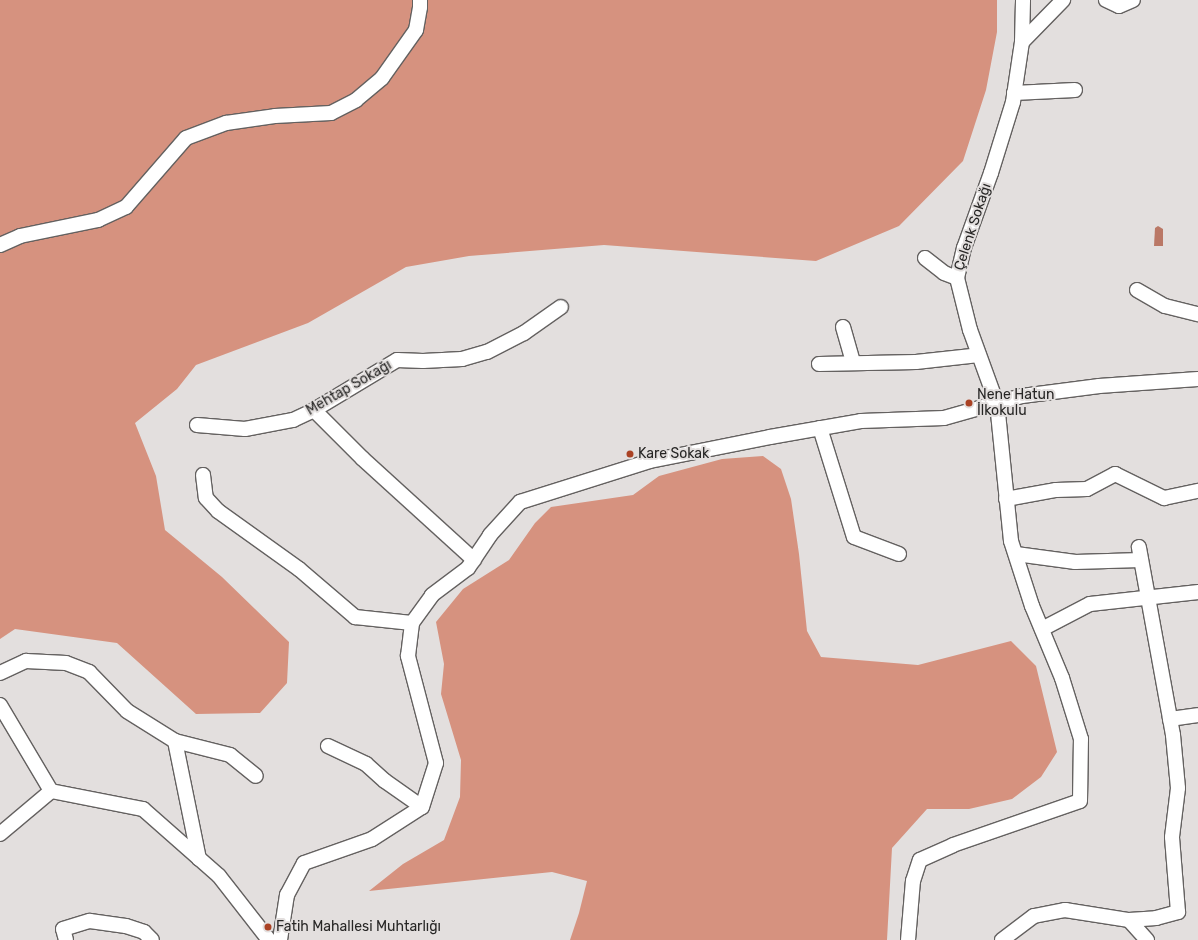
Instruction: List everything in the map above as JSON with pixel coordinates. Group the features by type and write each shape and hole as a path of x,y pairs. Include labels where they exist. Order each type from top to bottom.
{"street":[{"path":"0,245 20,236 98,220 126,207 186,138 226,122 275,116 331,113 356,100 382,78 416,30 420,0"},
{"name":"Çelenk Sokağı","path":"908,940 913,881 920,860 953,845 1080,801 1081,739 1062,678 1042,629 1011,540 997,404 970,330 957,278 964,248 991,173 1014,93 1022,42 1023,0"},
{"path":"1022,42 1063,0"},
{"path":"1106,0 1119,6 1133,0"},
{"path":"1014,93 1075,90"},
{"path":"925,258 944,273 957,278"},
{"path":"1137,290 1165,306 1198,314"},
{"name":"Mehtap Sokağı","path":"197,425 245,429 293,420 314,410 397,360 423,361 462,359 487,352 524,332 561,307"},
{"path":"843,327 853,363"},
{"path":"818,364 916,362 979,355"},
{"path":"280,940 287,895 304,863 372,839 422,808 436,762 408,656 412,623 432,595 468,568 490,535 520,502 650,461 820,428 861,421 944,418 1022,396 1099,386 1198,379"},
{"path":"314,410 363,458 474,560"},
{"path":"820,428 854,537 899,554"},
{"path":"1006,499 1056,490 1087,489 1115,474 1164,498 1198,491"},
{"path":"202,475 206,498 218,511 299,569 354,617 412,623"},
{"path":"1002,940 1034,916 1065,910 1130,920 1156,918 1178,912 1172,837 1178,788 1170,719 1140,553 1076,562 1016,554"},
{"path":"1042,629 1090,604 1198,592"},
{"path":"0,674 26,661 66,663 88,672 128,711 175,741 230,754 256,776"},
{"path":"0,705 51,791 143,809 218,876 269,940"},
{"path":"1170,719 1198,715"},
{"path":"175,741 199,859"},
{"path":"328,746 366,764 385,781 422,808"},
{"path":"0,834 51,791"},
{"path":"1130,920 1147,940"},
{"path":"66,940 63,929 90,921 126,926 144,932 152,940"}],"shaded area":[{"path":"0,0 997,0 997,32 986,90 963,161 899,226 816,261 604,245 469,256 406,267 308,323 196,365 177,389 135,423 156,476 165,530 222,577 289,642 287,683 260,713 196,714 117,643 15,629 0,639"},
{"path":"1158,226 1163,229 1163,246 1154,246 1155,228"},
{"path":"763,456 781,469 791,499 799,554 807,631 821,657 918,665 1011,641 1036,666 1057,752 1041,777 1012,799 969,809 927,809 892,848 887,940 570,940 587,881 552,872 369,891 403,864 444,840 460,797 461,760 441,694 444,664 436,622 463,589 509,560 535,523 551,507 633,495 659,476 722,459"}],"place":[{"name":"Nene Hatun İlkokulu","path":"969,403"},
{"name":"Kare Sokak","path":"630,454"},
{"name":"Fatih Mahallesi Muhtarlığı","path":"268,927"}]}
